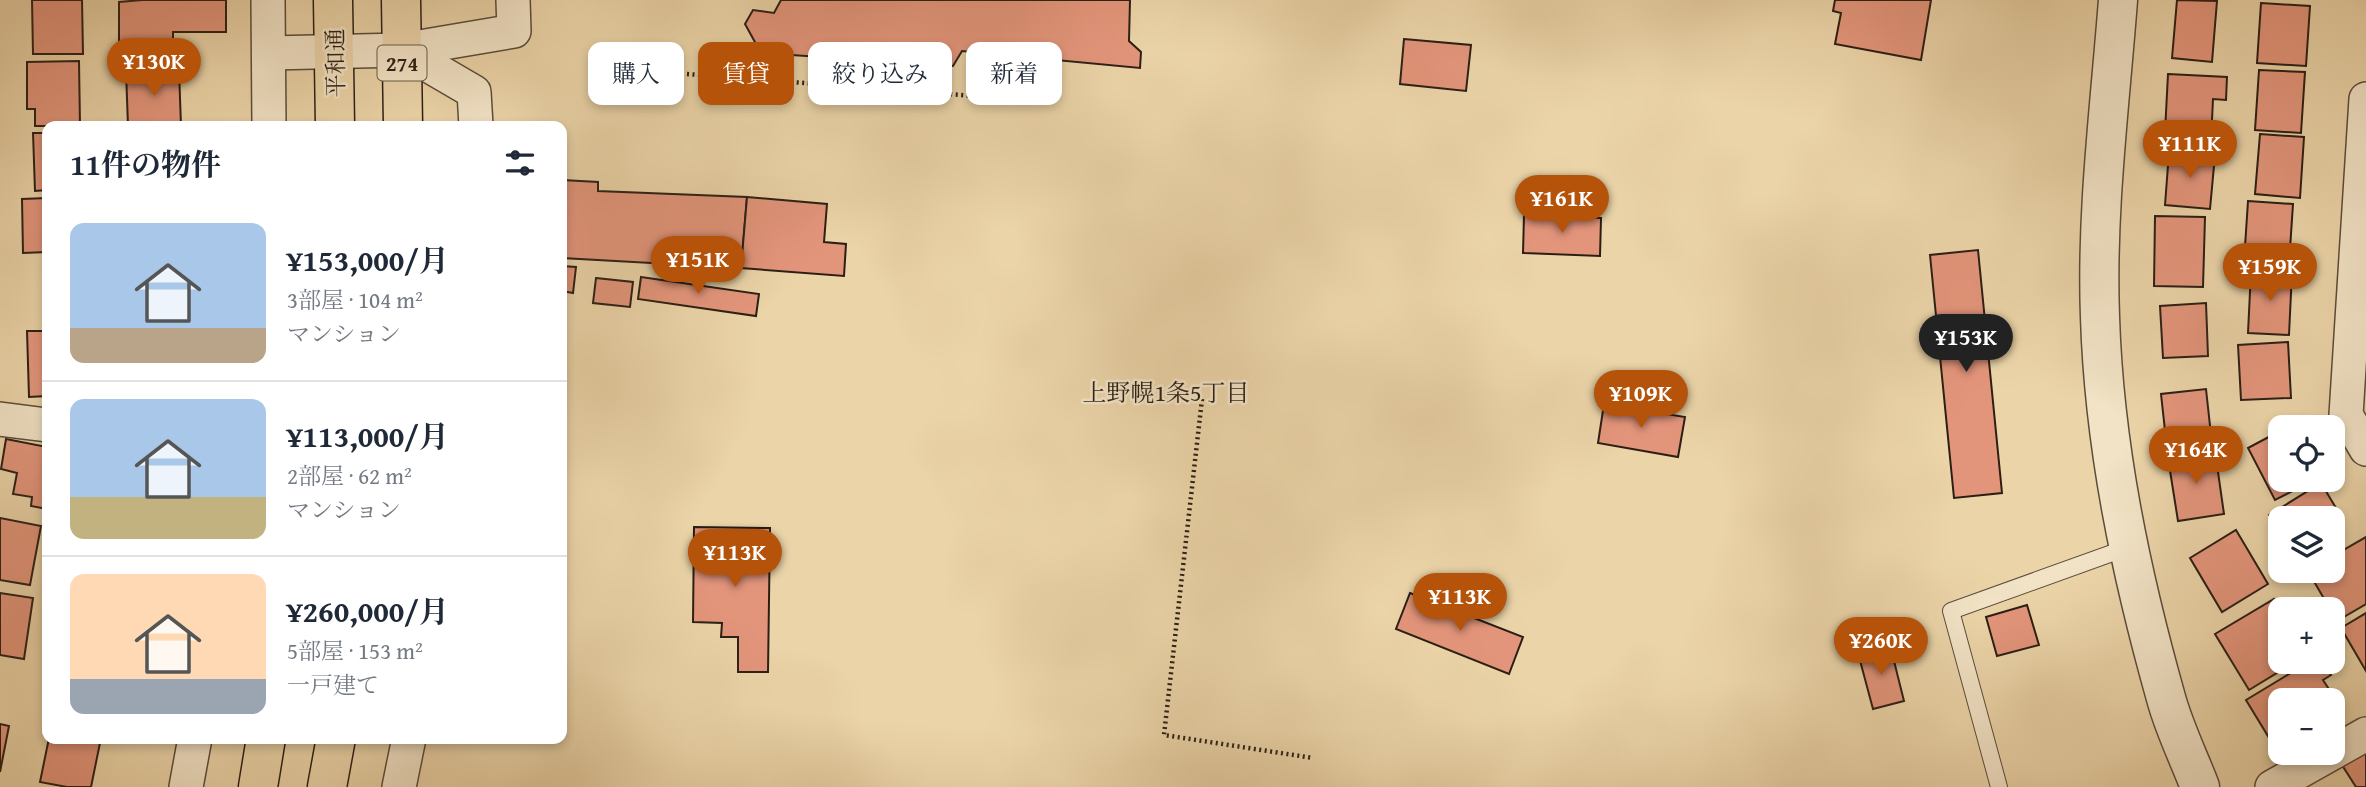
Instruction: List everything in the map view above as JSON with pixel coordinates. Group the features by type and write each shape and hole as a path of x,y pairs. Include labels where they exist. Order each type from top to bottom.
{"highway":[{"name":"平和通","path":"333,0 335,121"},
{"name":"274","path":"401,0 403,121"},
{"path":"258,787 265,744"},
{"path":"327,787 335,744"}],"street":[{"path":"268,0 269,121"},
{"path":"270,53 402,50 514,31 513,0"},
{"path":"2118,0 2104,182 2100,316 2110,444 2130,546 2166,700 2200,787"},
{"path":"402,50 474,92 476,121"},
{"path":"2366,99 2346,415 2366,449"},
{"path":"0,419 42,424"},
{"path":"2272,787 2366,734"},
{"path":"186,787 194,744"},
{"path":"399,787 408,744"}],"lane":[{"path":"1998,787 1951,611 2130,546"}],"path":[{"path":"687,74 966,95"},
{"path":"1202,399 1164,735 1313,758"}],"building":[{"path":"32,0 82,0 83,54 33,54"},
{"path":"226,0 226,32 173,32 173,48 119,48 119,2"},
{"path":"781,0 1130,0 1129,41 1141,52 1140,68 1062,61 1062,42 966,42 966,51 962,51 953,66 952,42 808,42 808,56 794,55 794,42 755,42 745,24 753,10 774,13"},
{"path":"1835,0 1931,0 1921,60 1835,44 1841,13 1833,11"},
{"path":"2177,0 2217,1 2212,62 2172,58"},
{"path":"2261,3 2310,6 2306,66 2257,63"},
{"path":"1404,39 1471,45 1466,91 1400,84"},
{"path":"79,61 80,121 42,121 42,126 35,126 35,109 27,109 27,62"},
{"path":"179,70 181,121 128,121 126,71"},
{"path":"2259,70 2305,72 2301,133 2255,130"},
{"path":"2168,74 2227,77 2226,100 2213,99 2211,141 2180,139 2180,133 2165,132"},
{"path":"33,133 42,133 42,190 35,191"},
{"path":"2260,134 2304,137 2300,198 2255,194"},
{"path":"2169,152 2215,155 2210,209 2165,205"},
{"path":"567,180 598,182 598,191 747,197 741,268 567,258"},
{"path":"747,197 827,204 824,242 846,244 844,276 741,268"},
{"path":"42,198 42,252 23,253 22,199"},
{"path":"2248,201 2293,204 2289,264 2244,262"},
{"path":"1524,215 1601,218 1600,256 1523,253"},
{"path":"2155,216 2205,217 2203,287 2154,286"},
{"path":"1978,250 2002,493 1954,498 1930,255"},
{"path":"567,266 576,267 573,293 567,292"},
{"path":"2251,271 2292,272 2289,335 2248,333"},
{"path":"641,277 759,294 756,316 638,299"},
{"path":"596,278 633,282 630,307 593,303"},
{"path":"2206,303 2208,356 2163,358 2160,306"},
{"path":"27,331 42,331 42,396 29,397"},
{"path":"2288,342 2291,398 2241,400 2238,345"},
{"path":"2206,389 2212,444 2167,449 2161,394"},
{"path":"1604,404 1685,417 1678,457 1598,443"},
{"path":"2268,437 2268,487 2248,448"},
{"path":"6,439 42,446 42,508 31,506 32,497 13,494 17,473 1,469"},
{"path":"2215,451 2224,514 2178,521 2168,458"},
{"path":"2271,492 2291,492 2275,500"},
{"path":"2306,492 2326,492 2335,506 2284,506"},
{"path":"0,518 41,526 30,585 0,580"},
{"path":"694,527 770,528 768,672 738,672 738,637 721,637 722,623 693,622"},
{"path":"2236,530 2268,584 2222,612 2190,558"},
{"path":"2366,537 2366,604 2345,616 2345,597 2323,597 2315,583 2345,583 2345,549"},
{"path":"0,593 33,598 24,659 0,655"},
{"path":"1410,593 1523,637 1509,674 1396,629"},
{"path":"2268,603 2268,674 2275,674 2249,690 2215,634"},
{"path":"2027,605 2039,645 1997,656 1986,617"},
{"path":"2366,613 2366,671 2345,635 2345,626"},
{"path":"1890,645 1904,701 1873,709 1858,653"},
{"path":"2289,674 2331,675 2323,680 2328,688 2268,688 2268,736 2246,700"},
{"path":"0,724 9,726 0,772"},
{"path":"48,744 100,744 91,787 67,787 40,782"},
{"path":"2366,751 2366,787 2356,787 2342,765"}],"district":[{"name":"上野幌1条5丁目","path":"1166,392"}]}
